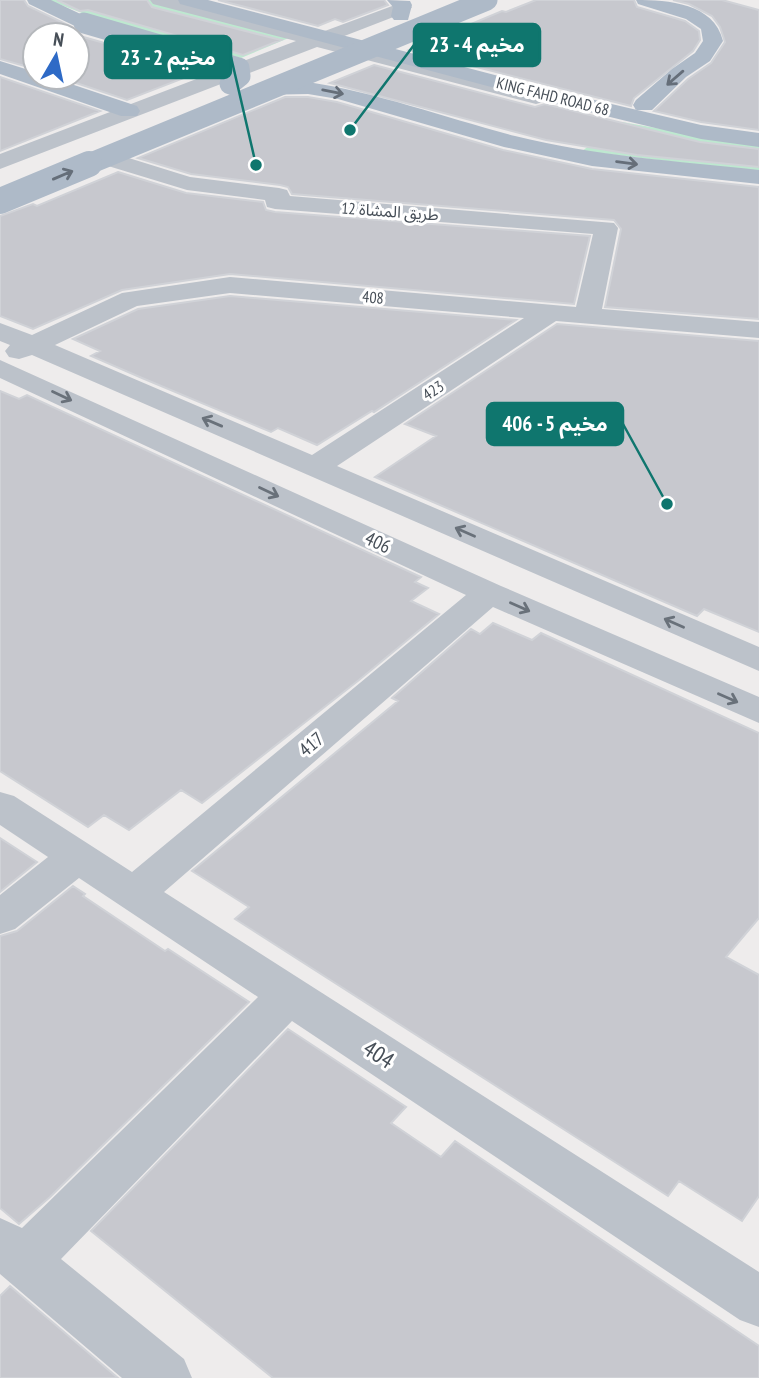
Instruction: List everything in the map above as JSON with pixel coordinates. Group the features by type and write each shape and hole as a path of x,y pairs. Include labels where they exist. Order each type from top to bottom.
{"main road":[{"path":"36,0 84,23 239,68 240,76 232,78"},
{"name":"KING FAHD ROAD 68","path":"187,0 578,93 644,106 679,102 759,127"},
{"name":"KING FAHD ROAD 68","path":"225,0 331,34 548,96 701,132 759,140"},
{"path":"0,177 400,8 440,0"},
{"path":"0,201 487,0"},
{"path":"644,106 679,73 703,57 713,41 710,27 699,13 645,0"},
{"path":"670,0 726,28 733,48 679,102"},
{"path":"0,67 130,111"},
{"path":"265,91 308,88 340,93 512,142 560,152 688,171 759,177"}],"street":[{"path":"26,0 63,20 232,78"},
{"path":"159,0 554,103"},
{"path":"0,162 130,111 232,78 331,34 400,8"},
{"name":"طريق المشاة 12","path":"103,157 187,183 279,195 275,202 606,228 587,316"},
{"name":"408","path":"0,360 131,299 230,285 759,330"},
{"name":"423","path":"314,467 551,312"},
{"path":"0,331 757,657"},
{"name":"406","path":"0,368 489,593 759,711"},
{"name":"417","path":"134,894 489,593"},
{"name":"404","path":"0,806 289,995 755,1291"},
{"path":"0,918 53,878 76,855"},
{"path":"164,1378 13,1251 289,995"}],"green space":[{"path":"48,0 154,0 291,37 241,58 82,13"},
{"path":"622,122 759,146 759,172 582,151"}],"building":[{"path":"0,0 24,0 28,6 59,21 21,21 21,65 0,59"},
{"path":"57,0 147,0 152,7 281,40 243,55 88,10 80,11"},
{"path":"218,0 384,0 388,5 343,22 335,19 318,26"},
{"path":"536,0 634,0 637,7 685,21 699,31 700,40 693,51 634,98 631,106 409,50 502,11 506,12"},
{"path":"673,0 722,0 759,10 759,130 701,122 654,111 688,79 711,63 725,42 720,27 712,16 689,4"},
{"path":"91,39 202,71 127,100 91,88"},
{"path":"374,65 535,107 545,104 700,142 759,149 759,167 637,155 546,140 330,83"},
{"path":"0,77 21,84 21,91 41,91 100,111 0,151"},
{"path":"285,97 308,97 337,102 503,150 592,169 759,187 759,319 605,307 621,229 614,220 292,194 288,187 280,185 191,174 138,158"},
{"path":"118,172 186,193 263,202 266,210 275,212 590,236 574,304 230,274 122,290 33,329 0,316 0,216 33,204 37,206"},
{"path":"230,296 516,320 374,412 317,445 278,428 271,432 91,356 100,351 73,339 138,309"},
{"path":"557,324 759,341 759,632 704,609 697,616 375,477 436,436 405,424"},
{"path":"0,391 19,399 27,395 421,577 415,582 428,588 411,601 439,614 202,803 181,790 129,830 104,815 88,827 0,771"},
{"path":"493,623 532,640 541,633 759,733 759,918 726,957 759,975 759,1196 742,1221 679,1181 668,1196 235,919 249,907 192,871 398,701 392,698 471,629 480,634"},
{"path":"0,838 37,862 0,892"},
{"path":"73,886 85,894 83,896 165,951 168,949 249,1002 50,1197 19,1224 0,1208 0,936 17,931"},
{"path":"288,1029 406,1107 391,1123 441,1157 455,1141 759,1346 759,1378 273,1378 91,1231"},
{"path":"10,1286 118,1378 0,1378 0,1296"}],"place":[{"name":"مخيم 4 - 23","path":"350,130"},
{"name":"مخيم 2 - 23","path":"256,165"},
{"name":"مخيم 5 - 406","path":"667,504"}]}
